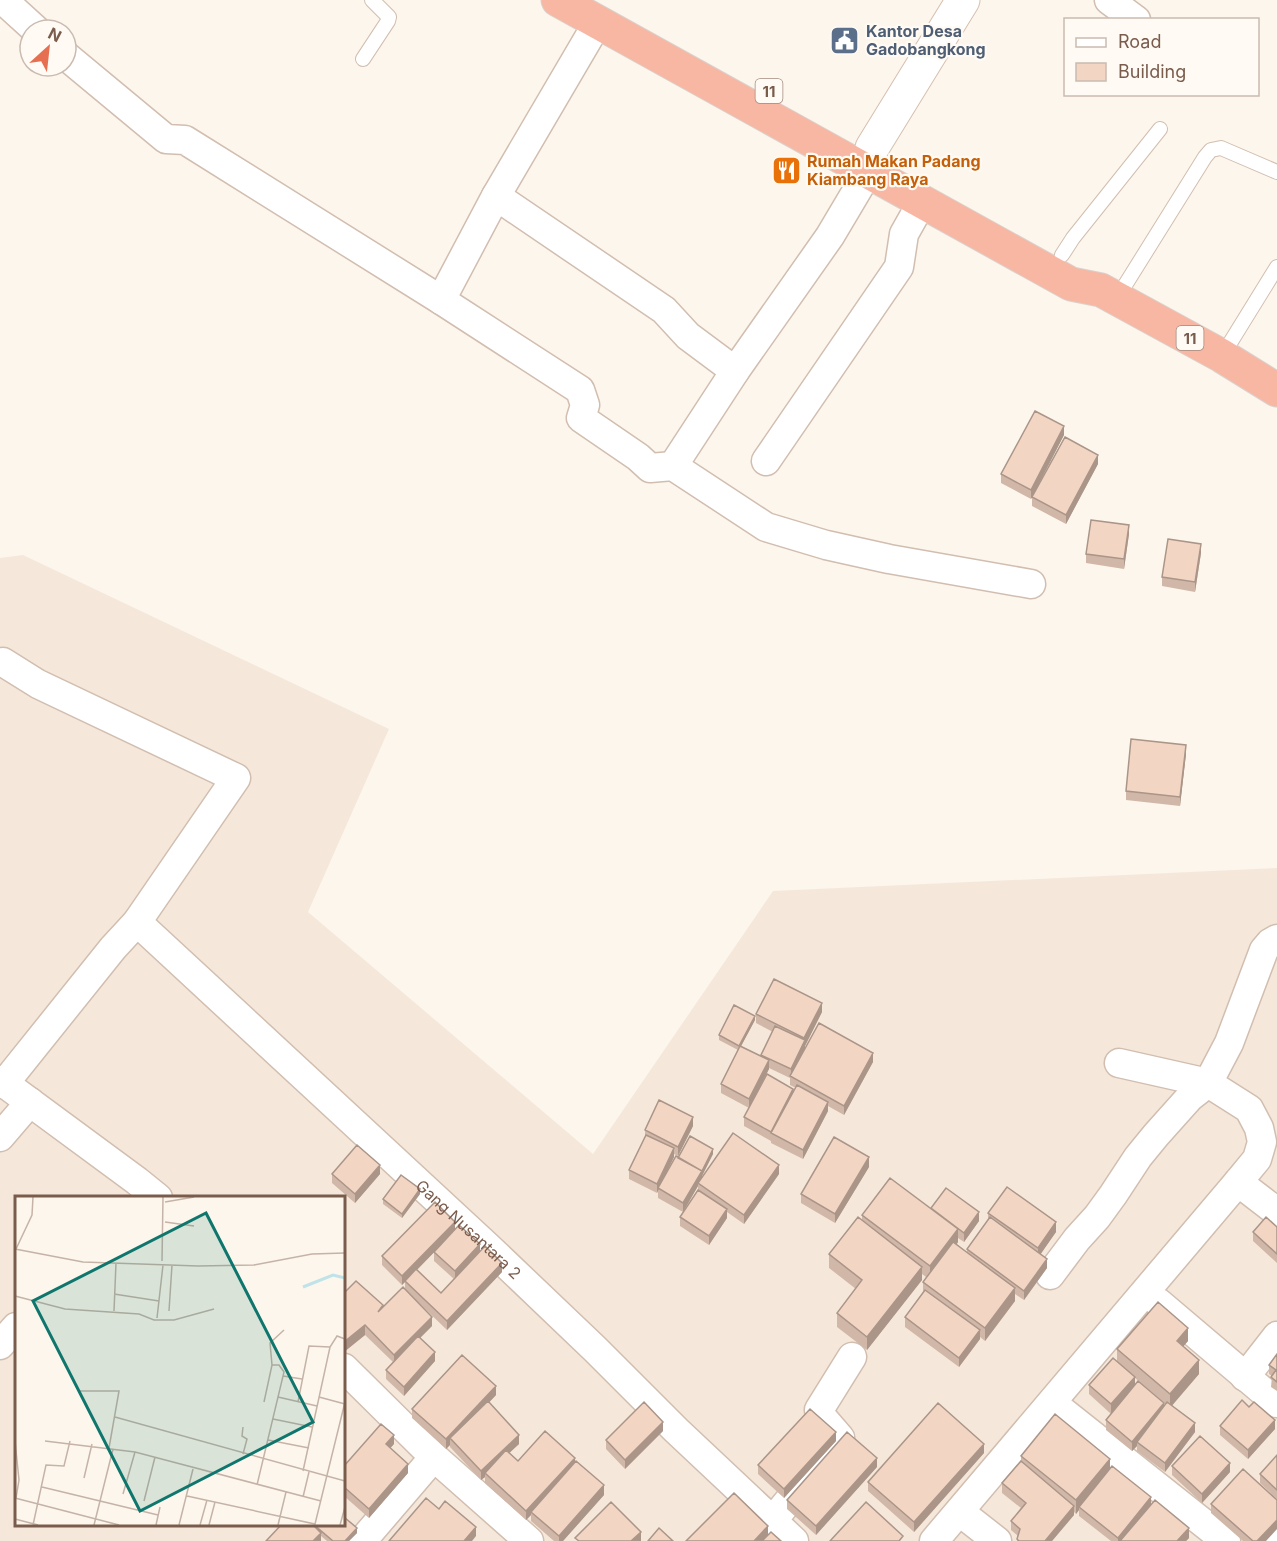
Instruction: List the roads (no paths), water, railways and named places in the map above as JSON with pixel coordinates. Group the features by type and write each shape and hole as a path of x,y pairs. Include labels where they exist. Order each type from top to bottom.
{"highway":[{"name":"11","path":"558,0 602,11 870,160 1081,265 1109,294"},
{"name":"11","path":"870,160 922,202 1071,284 1109,294 1222,356 1277,390"}],"street":[{"path":"3,0 23,18"},
{"path":"673,466 735,371 830,236 870,160 963,0"},
{"path":"1108,0 1133,18"},
{"path":"441,300 496,196 602,11"},
{"path":"78,66 166,139 185,140 580,390 585,405 581,418 638,457 650,468 673,466 766,527 889,559 1031,584"},
{"path":"496,196 663,310 688,336 735,371"},
{"path":"766,461 899,267 904,234 922,202"},
{"path":"3,662 38,684 236,778 137,922 2,1082 146,1194"},
{"name":"Gang Nusantara 2","path":"137,922 487,1246 794,1541"},
{"path":"1050,1275 1108,1202 1138,1157 1190,1097 1208,1083 1229,1043 1264,950 1277,939"},
{"path":"934,1541 1257,1159 1262,1142 1259,1128 1249,1109 1208,1083 1119,1063"},
{"path":"0,1137 30,1102"},
{"path":"1238,1182 1277,1212"},
{"path":"1145,1291 1277,1403"},
{"path":"0,1345 15,1328"},
{"path":"1245,1377 1277,1336"},
{"path":"772,1520 840,1438 821,1416 819,1410 852,1357"},
{"path":"345,1369 434,1457 529,1541"},
{"path":"1052,1403 1226,1541"},
{"path":"362,1541 434,1457"},
{"path":"960,1512 997,1541"}],"lane":[{"path":"363,59 389,16 372,0"},
{"path":"1062,255 1160,129"},
{"path":"1109,294 1211,150 1221,148 1277,172"},
{"path":"1222,356 1277,267"}],"place":[{"name":"Kantor Desa Gadobangkong","path":"845,40"},
{"name":"Rumah Makan Padang Kiambang Raya","path":"786,170"}]}
